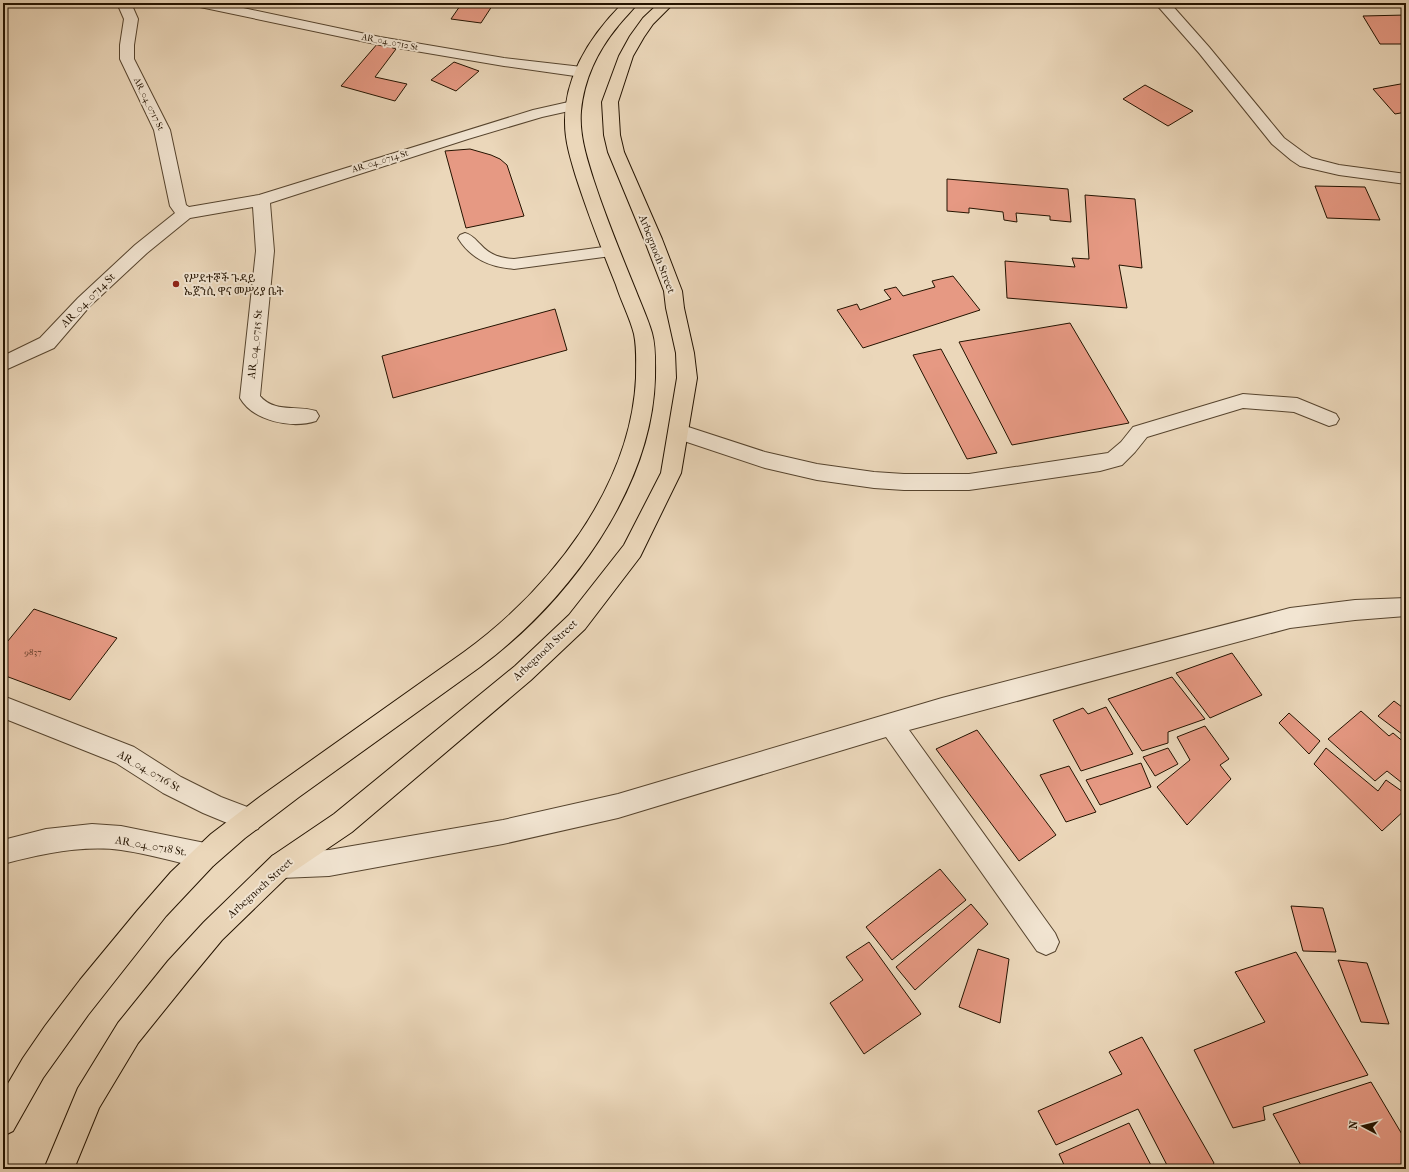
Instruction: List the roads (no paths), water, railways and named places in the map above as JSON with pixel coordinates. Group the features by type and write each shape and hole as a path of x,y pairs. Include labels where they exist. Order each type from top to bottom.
{"main road":[{"path":"3,1121 23,1084 93,986 168,895 205,856 249,820 317,769 377,728 504,635 548,590 579,553 615,494 641,419 646,383 646,357 643,334 591,197 577,150 573,128 574,106 582,72 596,43 631,3"},
{"name":"Arbegnoch Street","path":"59,1169 88,1098 128,1033 178,971 213,931 281,865 343,823 523,673 577,622 632,551 671,473 687,378 685,353 675,308 673,291 653,239 625,175 612,135 610,102 626,56 648,21 667,3"}],"street":[{"name":"AR_04_0717 St","path":"124,3 131,19 127,45 128,59 162,130 182,210"},
{"name":"AR_04_0712 St","path":"200,3 380,41 504,62 582,72"},
{"path":"1162,3 1204,50 1278,141 1297,156 1306,162 1339,170 1406,179"},
{"name":"AR_04_0714 St","path":"3,364 47,343 84,302 182,210 192,213 261,200 462,136 539,113 574,106"},
{"name":"AR_04_0715 St","path":"261,200 265,251 250,398 260,409 270,414 309,416"},
{"path":"679,432 765,460 849,477 904,482 969,482 1100,463 1115,459 1128,447 1140,432 1243,401 1297,405 1329,419"},
{"path":"281,865 329,863 426,847 503,832 618,806 965,703 1290,618 1356,610 1406,607"},
{"name":"AR_04_0716 St","path":"3,707 125,755 172,785 212,805 249,820"},
{"path":"891,724 1046,942"},
{"name":"AR_04_0718 St.","path":"3,852 30,844 62,839 120,838 205,856"}],"lane":[{"path":"465,238 487,260 500,264 514,264 611,251"}],"place":[{"name":"የሥደተኞች ጉዳይ ኤጀንሲ ዋና መሥሪያ ቤት","path":"176,284"}]}
